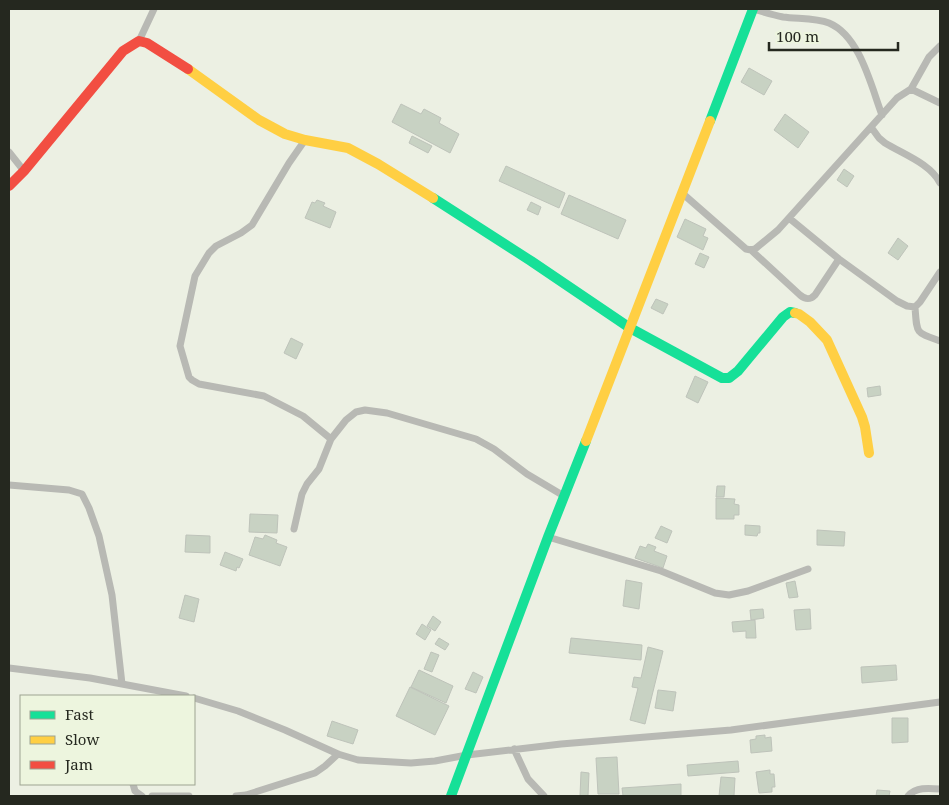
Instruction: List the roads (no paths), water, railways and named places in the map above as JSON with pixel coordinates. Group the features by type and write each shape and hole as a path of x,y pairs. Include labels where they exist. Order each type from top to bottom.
{"street":[{"path":"139,41 154,9"},
{"path":"451,796 548,537 753,9 782,16 828,23 842,31 853,44 861,60 882,115"},
{"path":"9,186 24,171 123,51 131,44 139,41 147,43 189,69 259,120 285,134 305,140 348,148 378,164 440,202 630,328 722,378 730,378 738,371 783,317 790,312 799,314 810,322 827,340 862,417 869,453"},
{"path":"750,250 756,249 778,230 897,98 911,89 929,57 940,46"},
{"path":"911,89 940,103"},
{"path":"871,127 885,144 930,168 939,179"},
{"path":"305,140 252,225 216,246 209,253 195,276 180,346 189,377 192,380 199,384 264,396 303,416 331,439"},
{"path":"9,152 24,171"},
{"path":"682,194 746,249 750,250 805,299 811,298 816,294 840,259"},
{"path":"789,218 897,302 907,306 914,307 920,302 940,272"},
{"path":"914,307 917,330 921,334 940,341"},
{"path":"294,529 302,494 319,469 331,439 346,420 356,412 365,410 387,413 476,439 564,496"},
{"path":"9,485 69,490 82,494 99,536 112,595 122,684"},
{"path":"548,537 661,571 715,593 729,595 748,591 808,569"},
{"path":"9,668 90,678 181,695"},
{"path":"138,687 138,695"},
{"path":"195,698 238,711 338,754 358,760 411,763 561,744 731,730 940,702"},
{"path":"514,749 528,779 544,796"},
{"path":"236,796 246,796 315,773 338,754"},
{"path":"133,785 136,791 142,796"},
{"path":"908,796 915,790 927,788 940,789"},
{"path":"152,796 189,796"}]}
